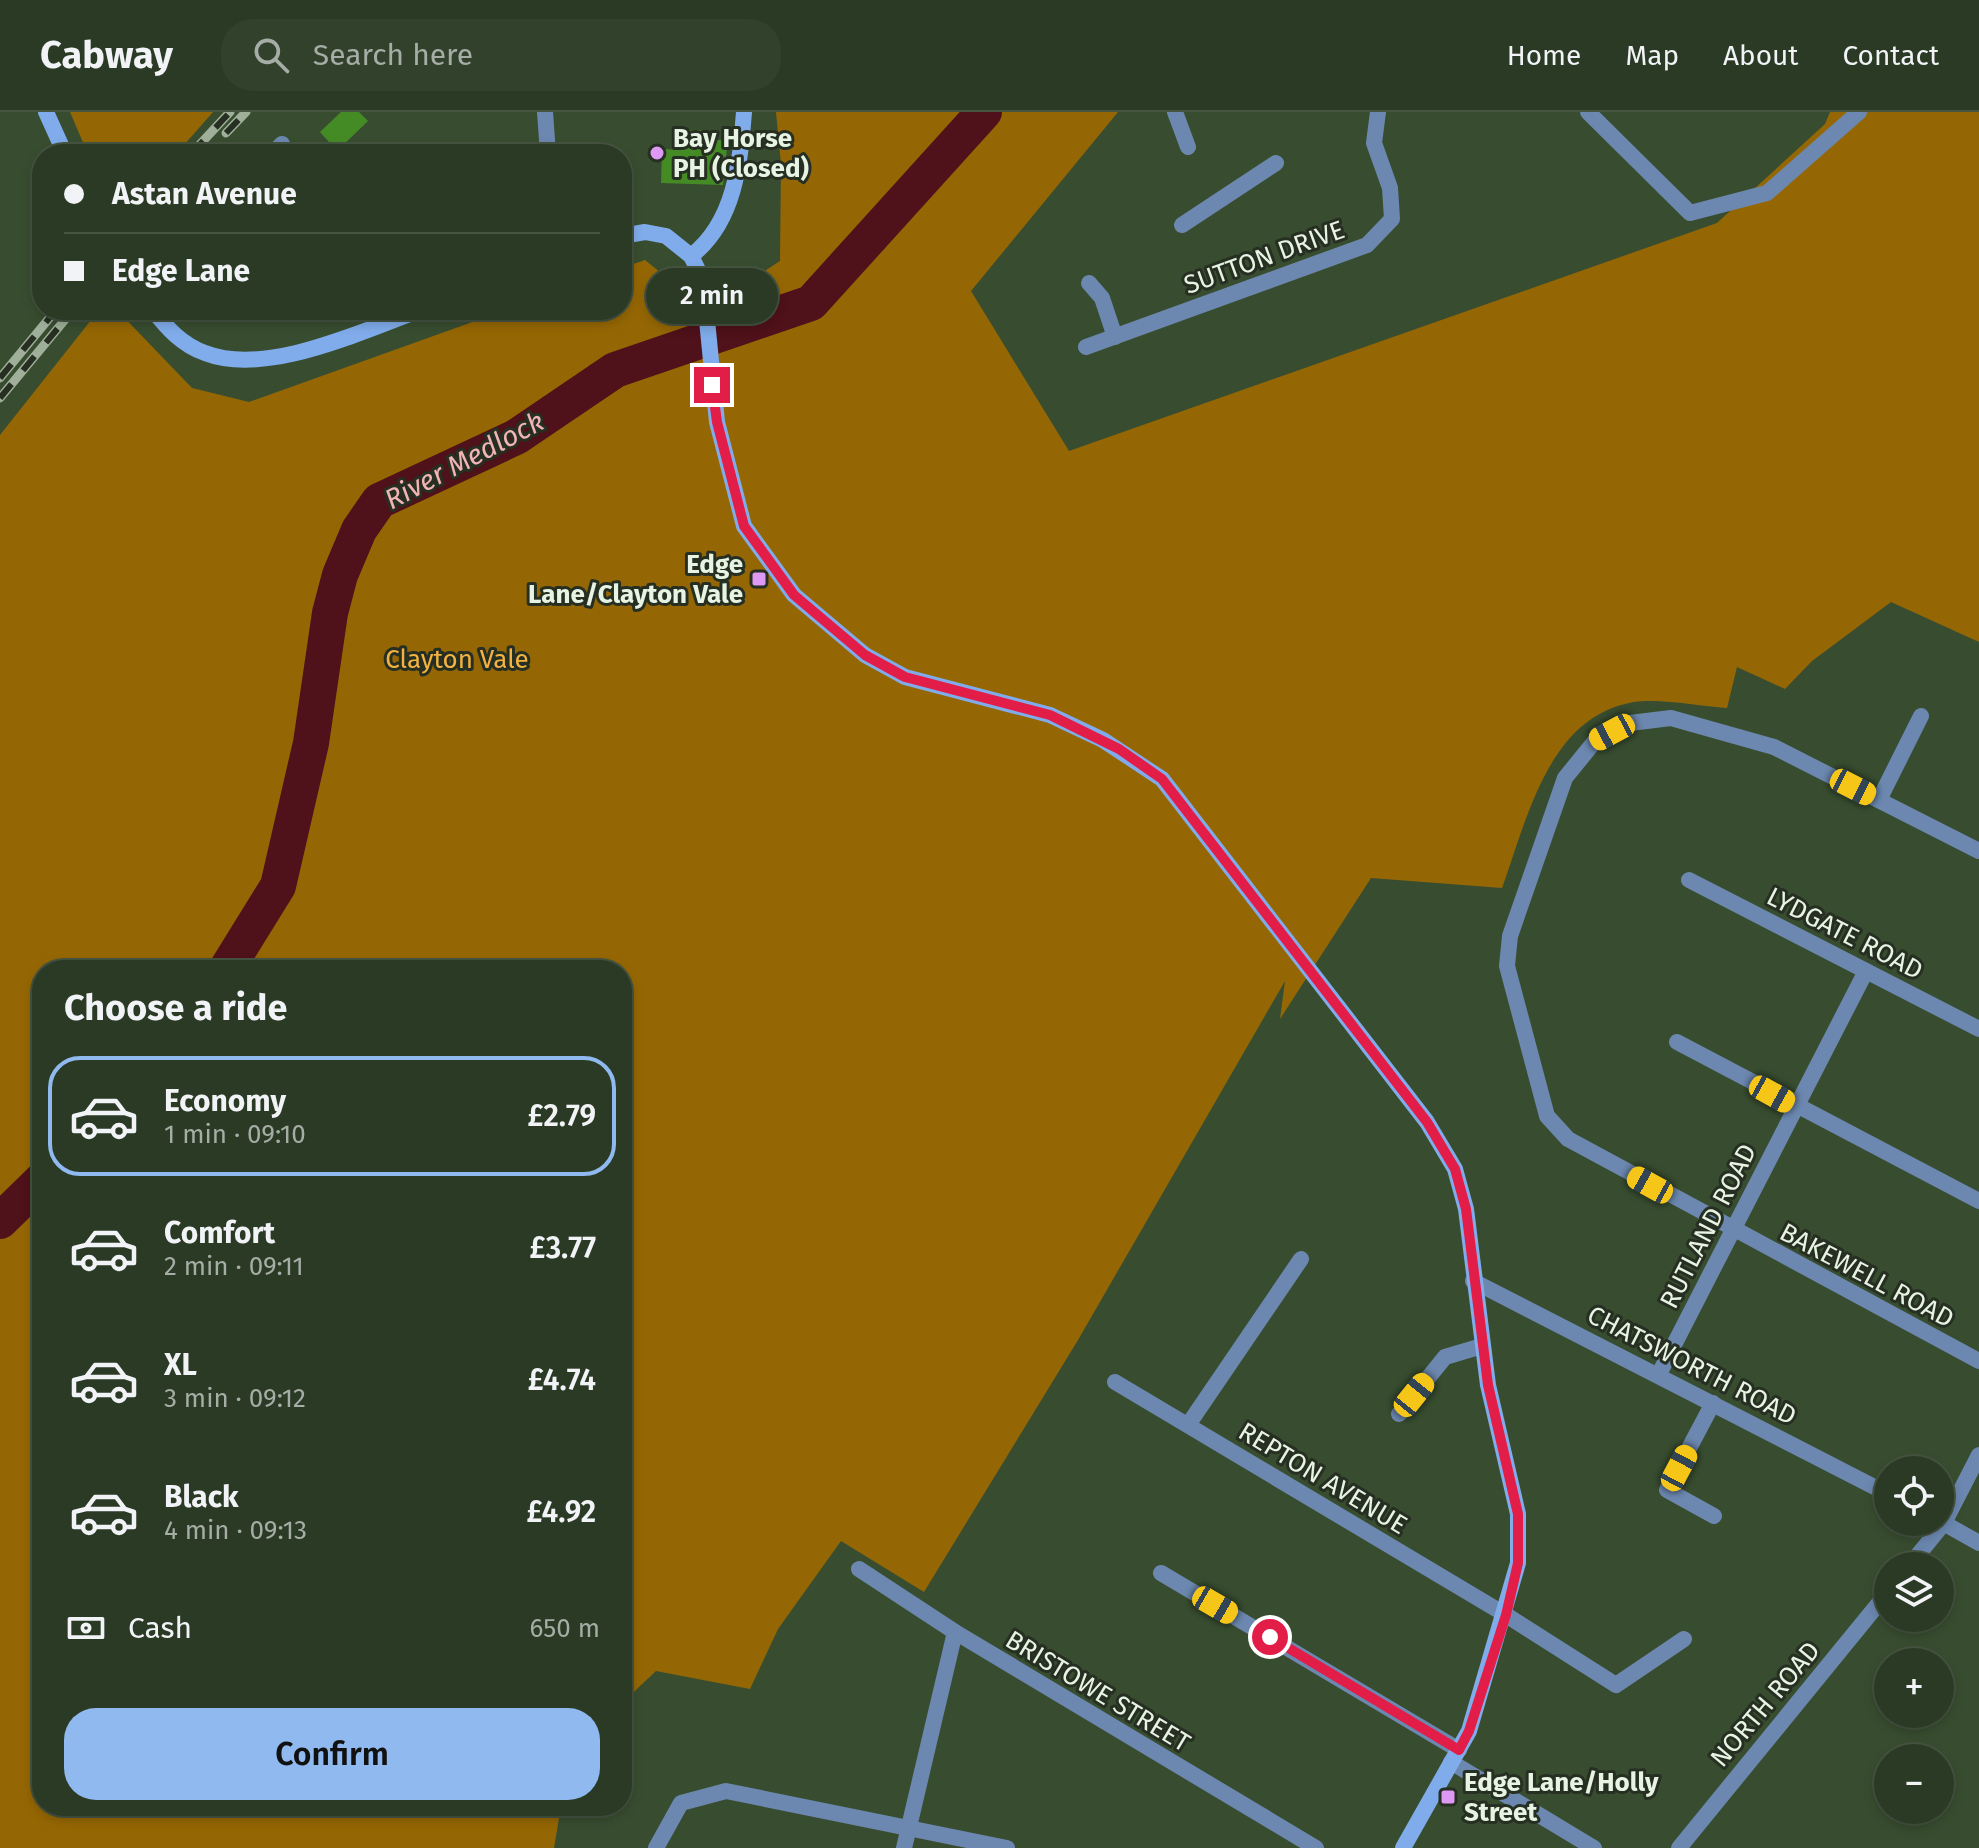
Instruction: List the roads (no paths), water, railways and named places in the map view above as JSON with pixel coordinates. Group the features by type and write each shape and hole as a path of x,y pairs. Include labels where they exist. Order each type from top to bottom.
{"street":[{"path":"46,112 60,144"},
{"path":"545,112 547,144"},
{"path":"691,256 714,233 739,174 744,112"},
{"path":"1175,112 1188,147"},
{"name":"SUTTON DRIVE","path":"1086,347 1367,245 1392,219 1390,188 1374,143 1378,112"},
{"path":"1588,112 1690,213 1767,193 1859,112"},
{"path":"1182,225 1276,163"},
{"path":"632,234 645,232 666,236 691,256 706,310 709,369 717,422 744,526 794,595 865,655 905,677 1050,715 1114,746 1162,779 1427,1122 1455,1169 1463,1196 1482,1346 1518,1514 1518,1563 1506,1615 1469,1731 1403,1848"},
{"path":"1089,283 1102,298 1115,337"},
{"path":"162,320 180,340 201,352 246,360 320,346 393,320"},
{"path":"1879,800 1921,716"},
{"name":"BAKEWELL ROAD","path":"1979,851 1774,747 1671,718 1630,723 1595,741 1565,778 1510,936 1507,966 1547,1116 1568,1139 1979,1361"},
{"name":"LYDGATE ROAD","path":"1689,880 1979,1029"},
{"name":"RUTLAND ROAD","path":"1659,1374 1866,971"},
{"path":"1677,1042 1979,1201"},
{"path":"1188,1425 1301,1259"},
{"name":"CHATSWORTH ROAD","path":"1473,1281 1874,1487"},
{"path":"1399,1414 1445,1357 1482,1346"},
{"name":"REPTON AVENUE","path":"1115,1382 1506,1615 1616,1685 1684,1639"},
{"path":"1713,1403 1667,1490 1714,1516"},
{"path":"1954,1500 1979,1455"},
{"path":"1954,1529 1979,1543"},
{"name":"BRISTOWE STREET","path":"859,1569 955,1632 1316,1848"},
{"path":"1161,1573 1455,1756 1594,1848"},
{"name":"NORTH ROAD","path":"1679,1848 1874,1609"},
{"path":"904,1848 955,1632"},
{"path":"656,1848 681,1803 726,1791 1007,1848"}],"waterway":[{"name":"River Medlock","path":"232,960 278,886 311,743 330,613 340,575 359,530 379,501 516,437 615,370 811,303 984,112"},
{"name":"River Medlock","path":"0,1221 32,1190"}],"railway":[{"path":"200,144 230,112"},
{"path":"226,133 246,112"},
{"path":"0,378 48,320"},
{"path":"0,398 65,320"}],"place":[{"name":"Bay Horse PH (Closed)","path":"657,153"},
{"name":"Edge Lane/Clayton Vale","path":"759,579"},
{"name":"Edge Lane/Holly Street","path":"1448,1797"}],"park label":[{"name":"Clayton Vale","path":"457,659"}]}
